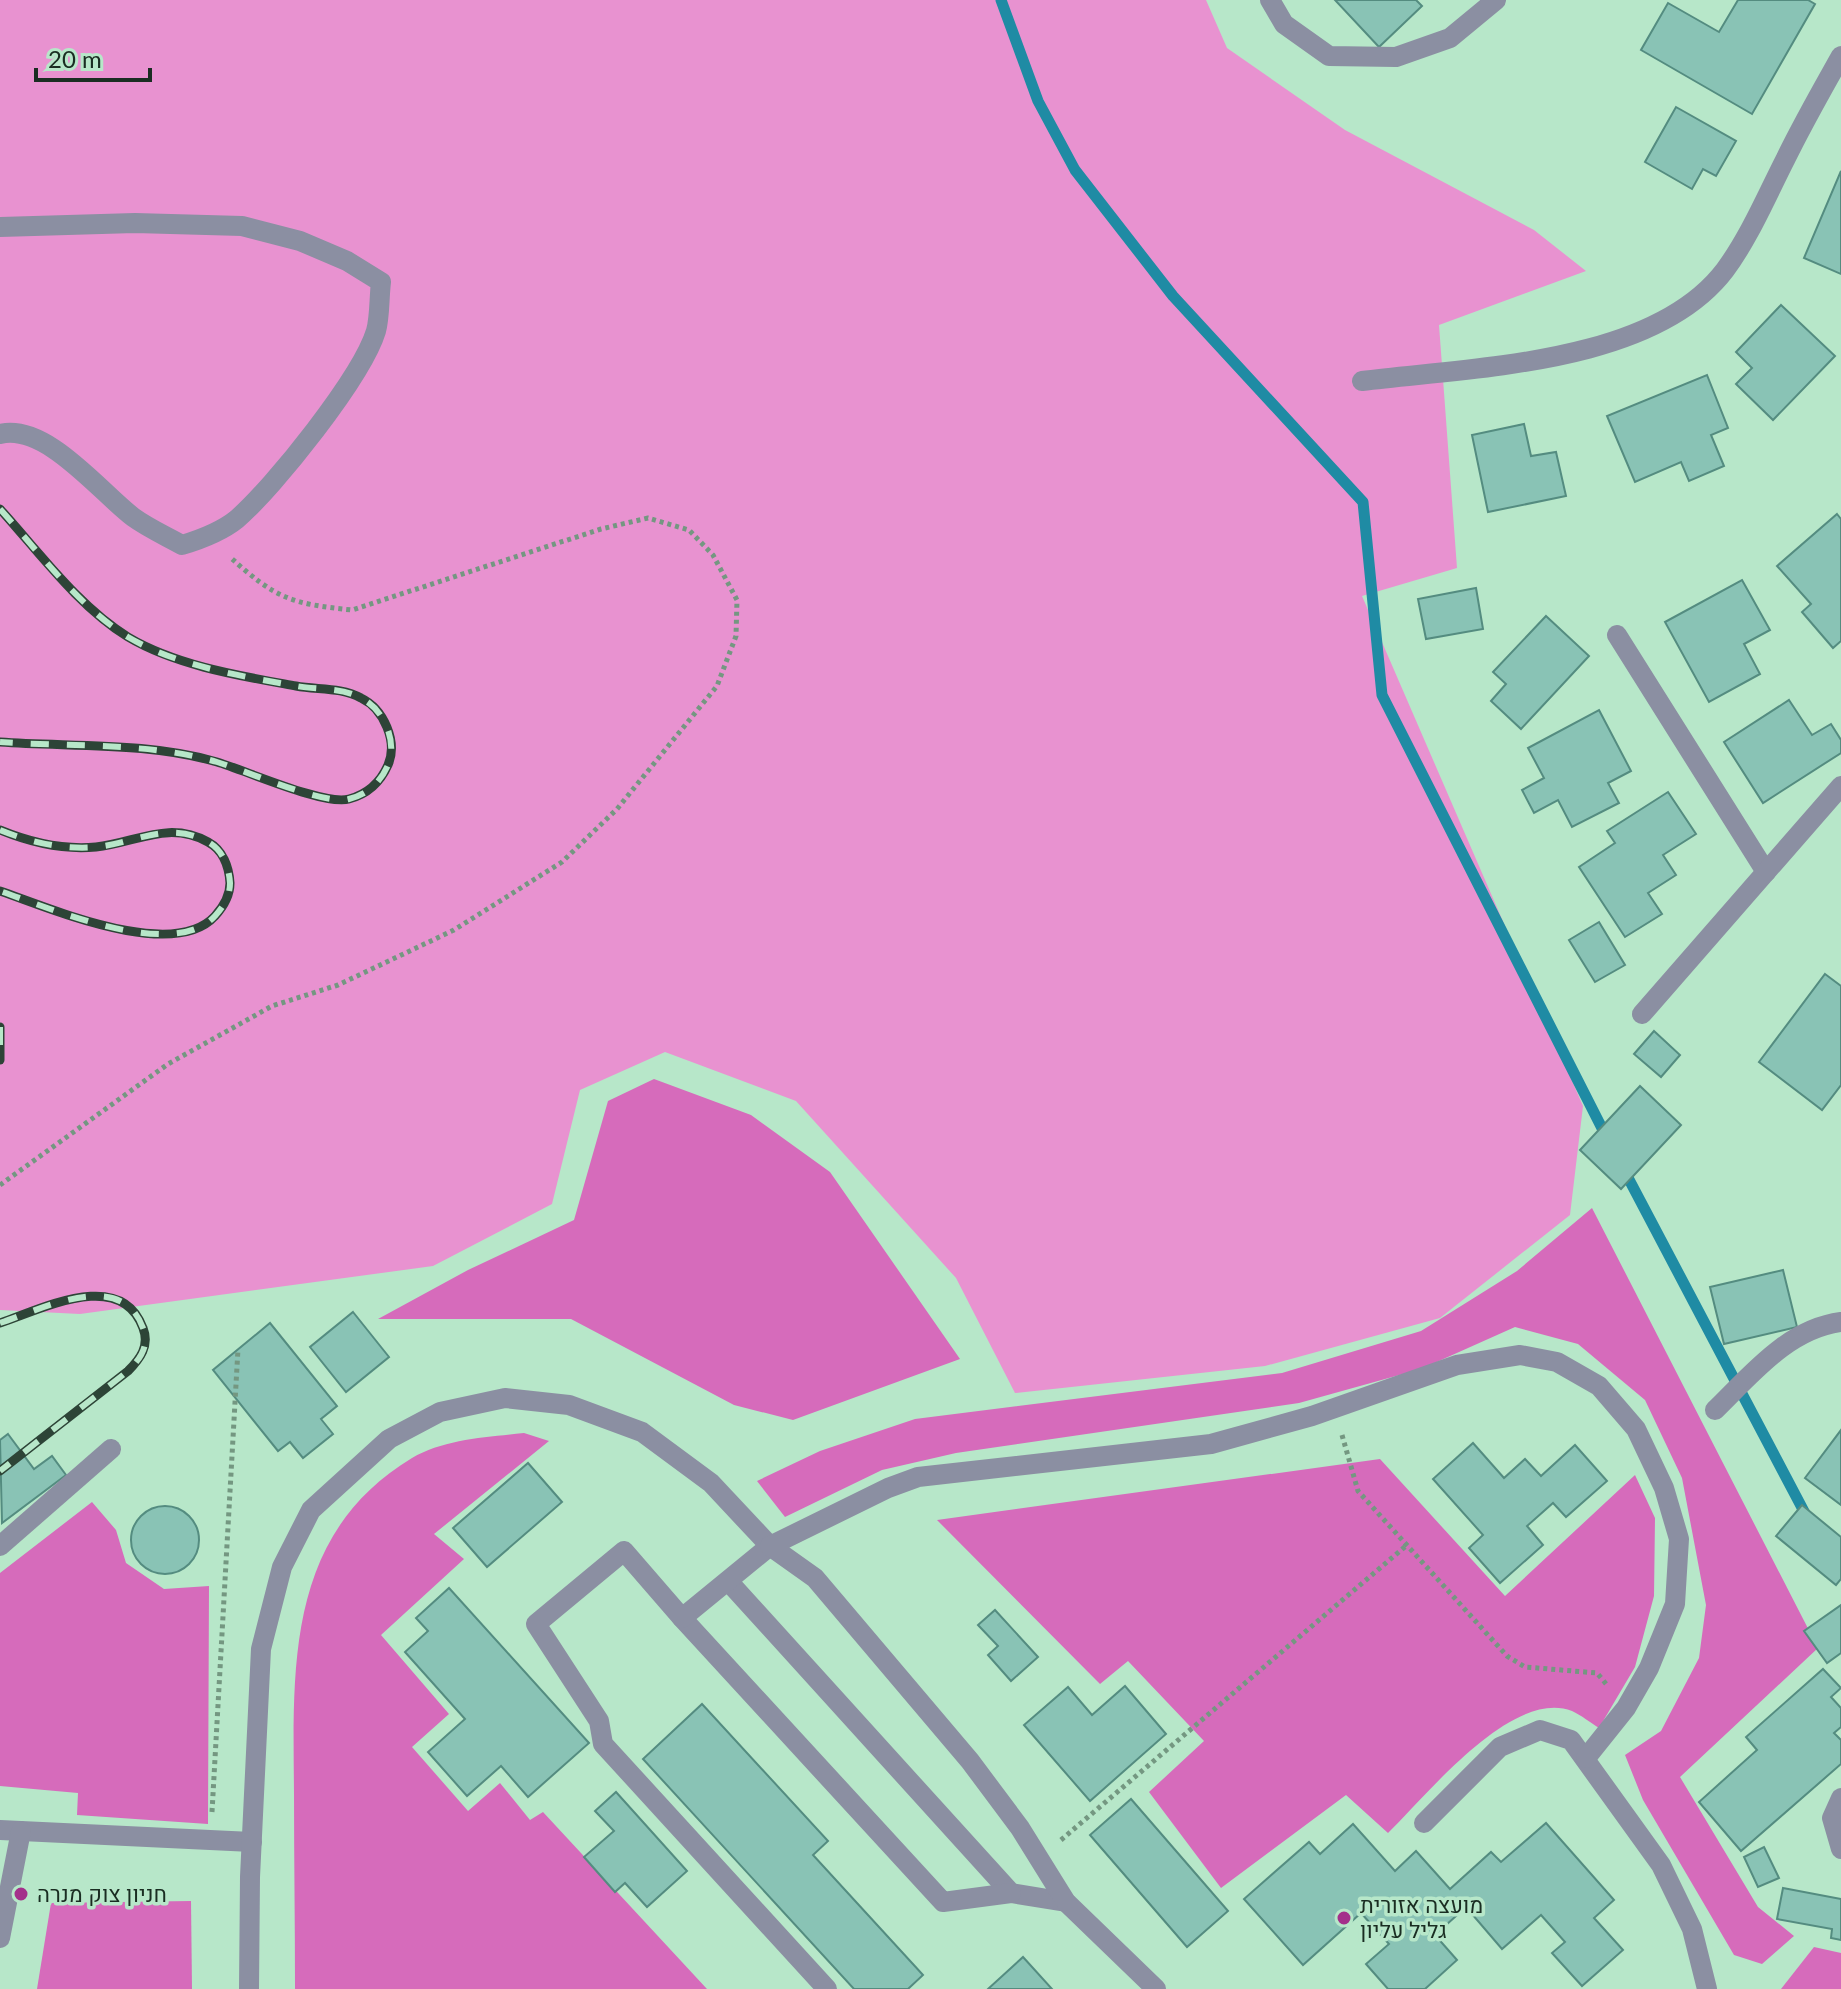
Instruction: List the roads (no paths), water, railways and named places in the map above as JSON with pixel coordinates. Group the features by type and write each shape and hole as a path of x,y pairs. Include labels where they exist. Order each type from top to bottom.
{"street":[{"path":"1270,0 1284,24 1329,56 1396,57 1450,38 1496,0"},
{"path":"1362,381 1578,353 1635,334 1684,310 1724,271 1755,221 1841,56"},
{"path":"0,227 135,223 242,226 300,241 347,261 381,282 376,331 346,387 297,451 237,519 208,537 182,545 134,517 40,441 14,431 0,434"},
{"path":"1617,635 1766,872"},
{"path":"1642,1014 1841,786"},
{"path":"1715,1410 1779,1349 1820,1325 1841,1322"},
{"path":"682,1618 770,1546 888,1488 918,1477 1211,1444 1334,1409 1457,1365 1520,1355 1557,1362 1599,1386 1636,1429 1664,1488 1679,1539 1675,1604 1649,1668 1626,1708 1586,1758"},
{"path":"249,1989 261,1649 282,1567 311,1510 389,1439 440,1412 505,1398 569,1405 642,1432 711,1483 770,1546 815,1578 970,1761 1066,1902 1156,1989"},
{"path":"0,1546 111,1449"},
{"path":"827,1989 603,1744 599,1721 536,1624 624,1551 943,1902 1011,1893 1066,1902"},
{"path":"728,1581 1011,1893"},
{"path":"1424,1823 1500,1747 1540,1730 1571,1740 1661,1865 1692,1929 1707,1989"},
{"path":"1841,1798 1832,1818 1841,1849"},
{"path":"0,1830 252,1842"},
{"path":"0,1938 21,1831"}],"waterway":[{"path":"1001,0 1038,101 1075,170 1173,296 1363,502 1382,695 1608,1140"},
{"path":"1624,1170 1808,1519"}],"railway":[{"path":"0,509 76,594 128,637 167,655 210,669 353,694 369,703 382,718 390,737 391,756 373,787 356,797 338,800 305,793 217,762 164,751 0,742"},
{"path":"0,830 35,841 72,847 111,845 166,833 193,836 218,850 227,865 230,883 226,901 215,916 196,929 171,934 110,927 0,891"},
{"path":"0,1027 0,1060"},
{"path":"0,1323 57,1303 99,1296 117,1300 132,1310 145,1335 140,1357 128,1371 0,1471"}],"place":[{"name":"חניון צוק מנרה","path":"21,1894"},
{"name":"מועצה אזורית גליל עליון","path":"1344,1918"}]}
